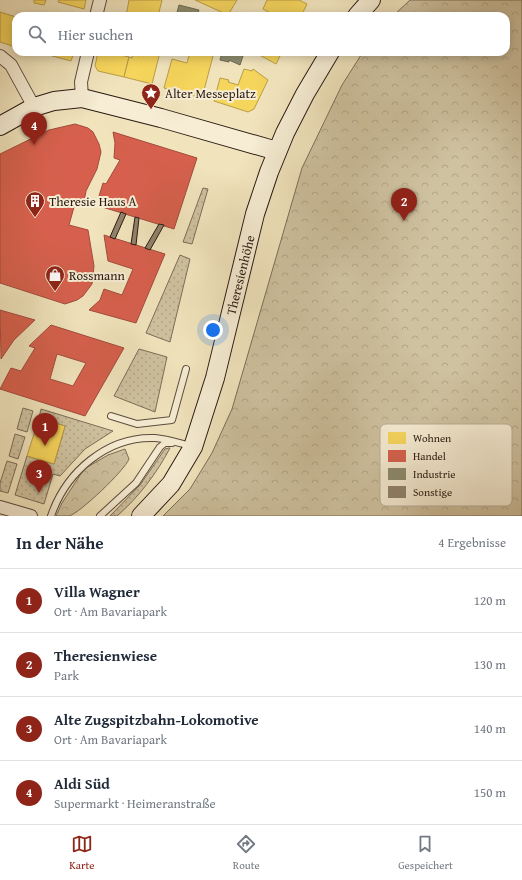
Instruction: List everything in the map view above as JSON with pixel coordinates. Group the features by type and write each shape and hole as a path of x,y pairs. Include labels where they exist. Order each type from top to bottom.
{"main road":[{"path":"360,12 371,0"},
{"name":"Theresienhöhe","path":"141,516 171,484 215,378 256,214 277,151 305,94 328,56"},
{"path":"0,126 34,107 54,101 82,98 161,118 277,151"}],"street":[{"path":"97,12 100,0"},
{"path":"0,56 11,64 34,107"},
{"path":"82,98 81,82 87,56"},
{"path":"0,507 31,516"}],"lane":[{"path":"111,416 137,424 172,420 186,369"},
{"path":"50,516 65,488 88,461 96,455 117,445 138,439 156,438 186,445"},
{"path":"100,516 136,483 160,447 165,443 186,445"}],"green space":[{"path":"410,0 522,0 522,516 163,516 190,489 212,453 232,409 302,168 342,85 360,56 510,56 510,12 397,12"},
{"path":"203,188 208,189 192,244 183,242"},
{"path":"180,255 190,259 170,342 146,333"},
{"path":"139,349 167,357 155,412 114,396"},
{"path":"23,408 33,411 27,432 17,429"},
{"path":"41,409 113,431 85,449 60,476 53,474 44,504 15,495 27,456 54,464 65,426 39,418"},
{"path":"15,434 25,437 18,459 9,456"},
{"path":"170,448 159,467 140,493 117,516 110,516 140,485 165,449"},
{"path":"125,449 129,459 102,490 75,513 69,516 56,516 62,503 84,469 108,455"},
{"path":"7,461 17,464 8,493 0,491 0,483"}],"building: Wohnen":[{"path":"34,0 46,0 44,5 34,3"},
{"path":"59,0 86,0 84,9 58,2"},
{"path":"129,0 162,0 159,12 127,12"},
{"path":"195,0 237,0 230,12 221,12"},
{"path":"267,0 299,0 307,4 303,12 269,12 263,9"},
{"path":"0,12 12,16 12,46 0,42"},
{"path":"52,56 73,56 71,61"},
{"path":"97,56 129,57 124,77 98,71 95,66"},
{"path":"132,56 159,56 152,84 124,77 129,57 132,58"},
{"path":"189,56 213,56 202,98 164,88 172,59 187,63"},
{"path":"261,56 280,56 276,64"},
{"path":"244,69 252,71 253,69 268,80 254,109 248,112 214,101 220,78 229,80 228,82 238,85"},
{"path":"39,418 65,426 54,464 27,456"}],"building: Handel":[{"name":"Theresie Haus A","path":"75,124 88,128 93,132 101,152 97,169 86,191 84,202 76,200 69,225 88,230 94,266 92,284 83,296 77,300 65,304 0,283 0,154 49,130"},
{"path":"113,132 197,158 174,229 99,206 99,196 103,183 106,184 120,160 114,158 115,143"},
{"path":"104,235 165,254 136,323 89,310 100,300 104,289 122,295 133,269 108,261"},
{"path":"0,310 35,320 14,340 1,359"},
{"path":"51,325 124,348 85,416 0,389 11,368 21,371 35,348 29,346","holes":["57,354 86,363 73,386 50,379"]}],"building: Industrie":[{"path":"179,5 199,10 198,12 177,12"},
{"path":"221,56 243,56 240,65 229,60 229,62 220,60"}],"building: Sonstige":[{"path":"121,212 126,214 115,239 110,237"},
{"path":"135,217 139,218 136,245 131,244"},
{"path":"159,224 164,225 150,250 145,248"}],"place":[{"name":"Alter Messeplatz","path":"151,110"},
{"name":"Aldi Süd","path":"34,145"},
{"name":"Theresie Haus A","path":"35,218"},
{"name":"Theresienwiese","path":"404,221"},
{"name":"Rossmann","path":"55,292"},
{"name":"Villa Wagner","path":"45,446"},
{"name":"Alte Zugspitzbahn-Lokomotive","path":"39,493"}]}
